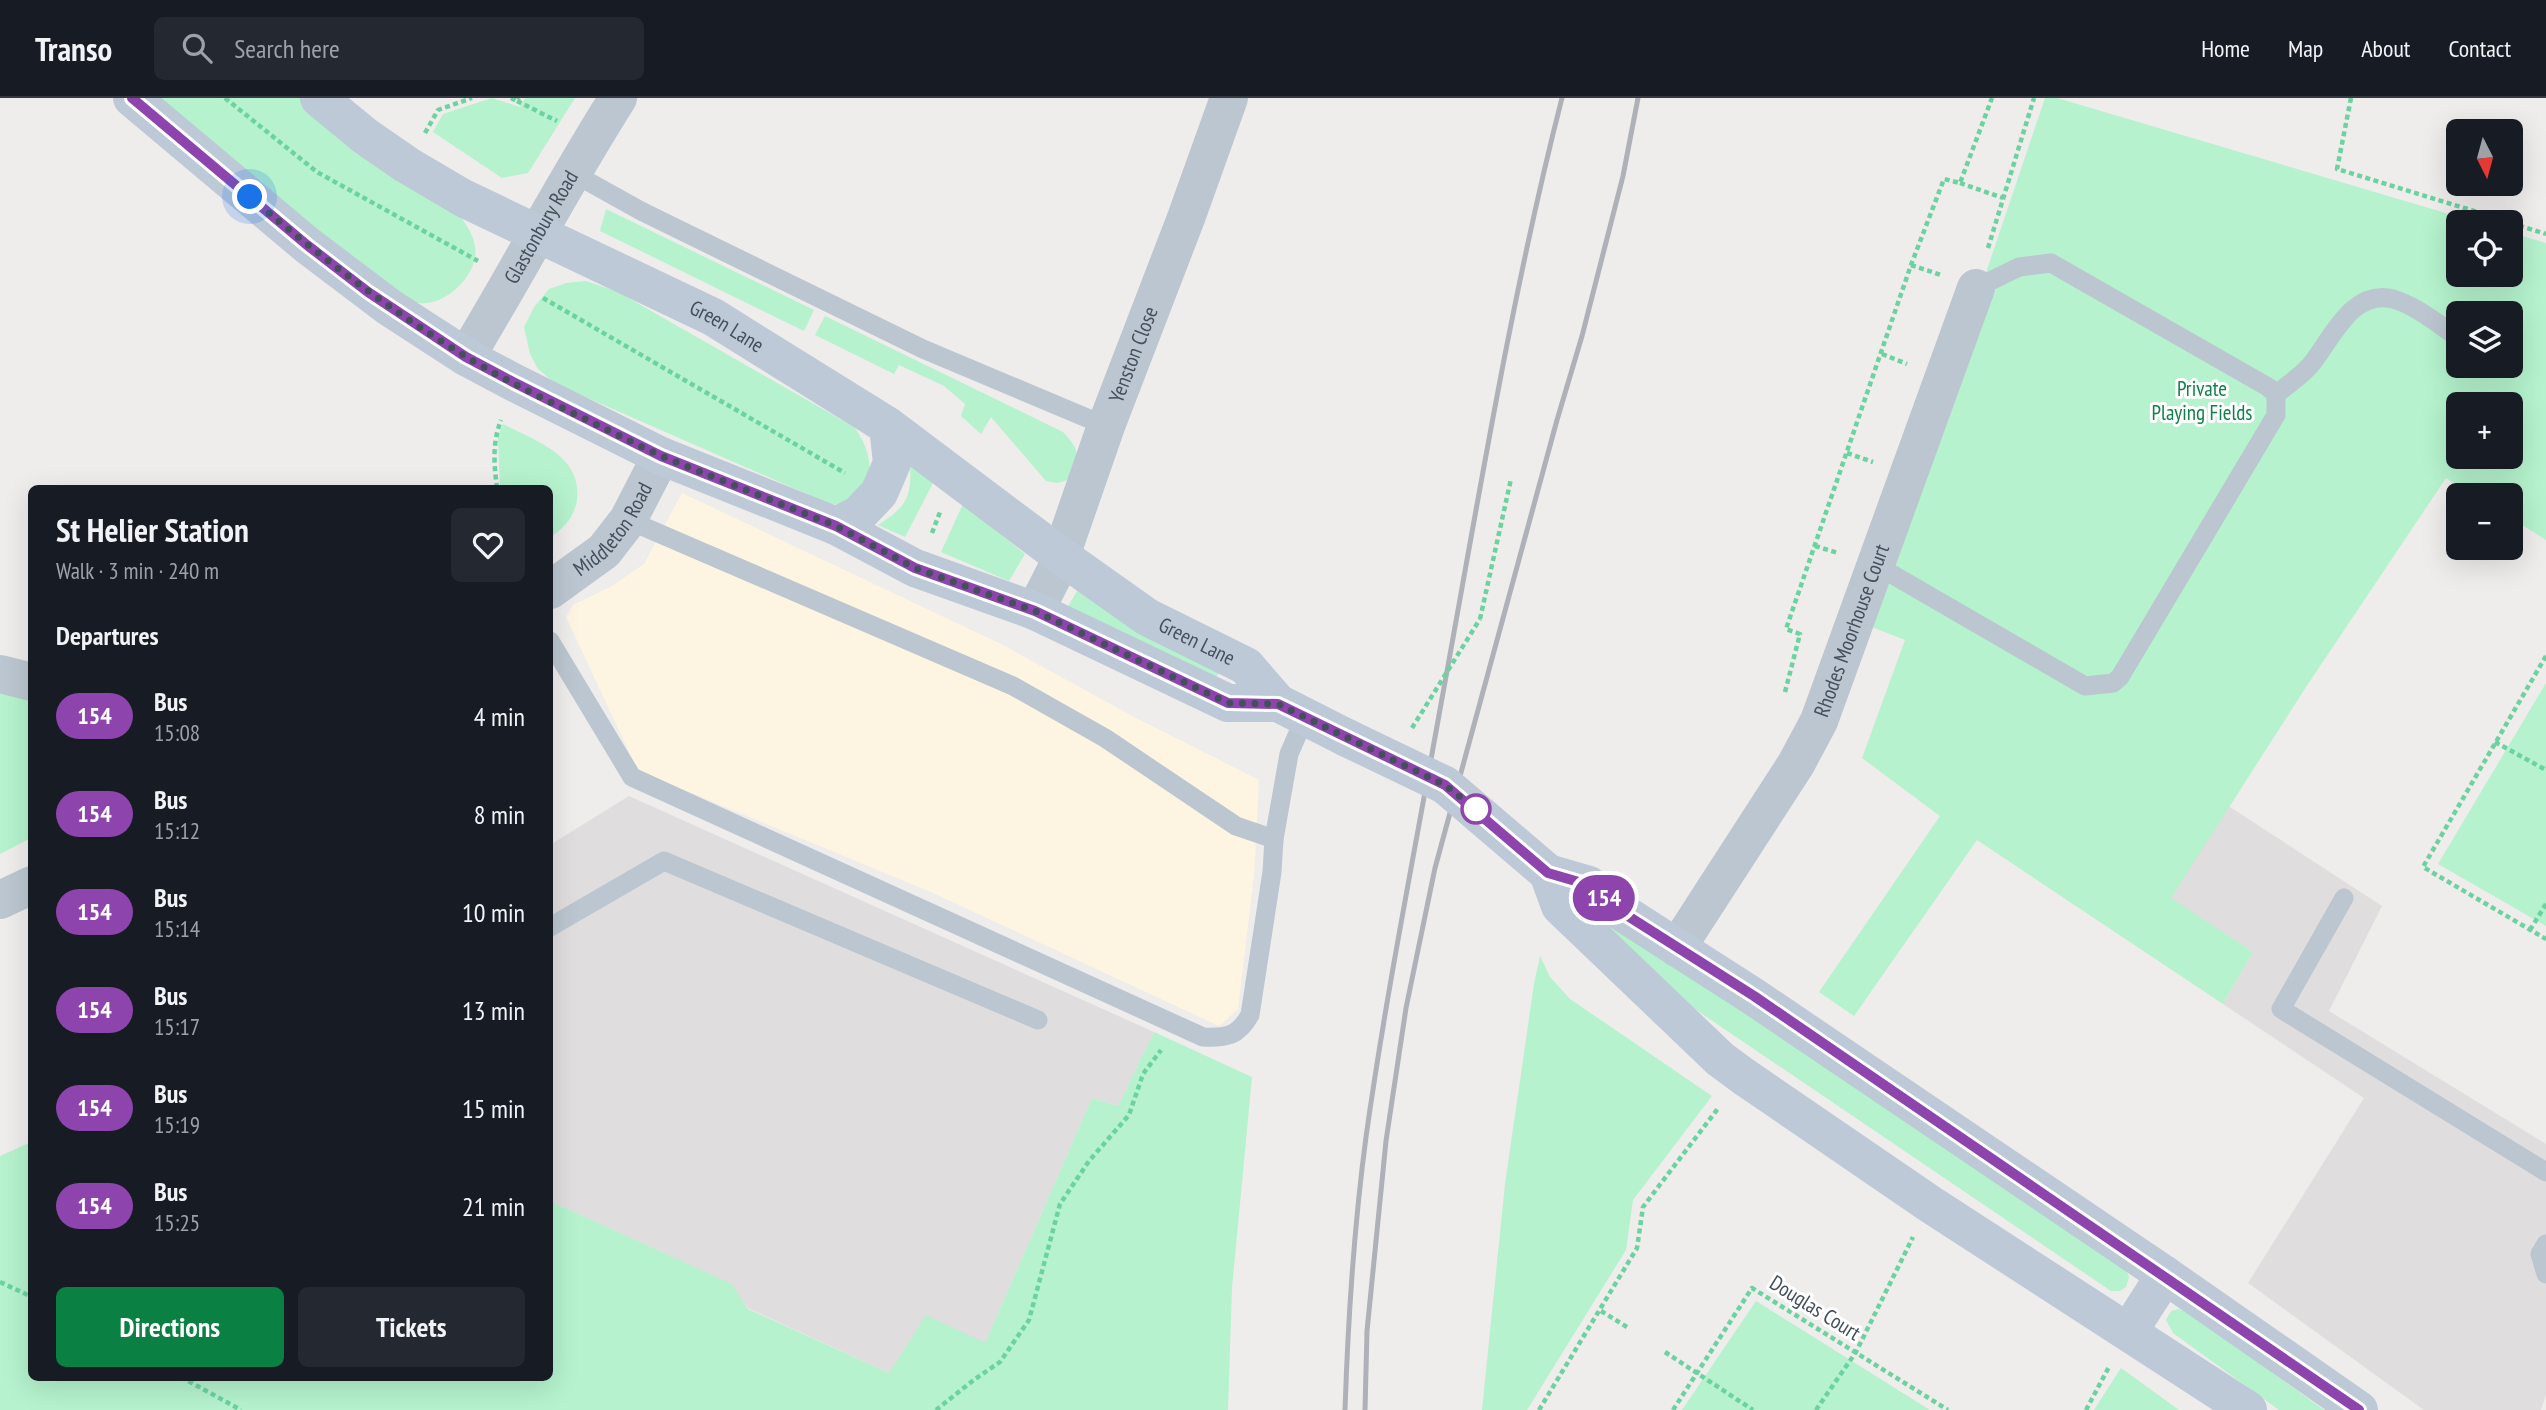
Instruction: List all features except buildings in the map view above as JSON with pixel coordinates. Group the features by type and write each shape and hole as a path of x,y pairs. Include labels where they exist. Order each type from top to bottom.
{"main road":[{"name":"Green Lane","path":"132,98 307,245 389,307 466,357 513,382 661,456 836,526 915,568 1035,611 1228,703 1292,710"},
{"name":"Green Lane","path":"319,98 365,136 407,165 464,198 713,317 888,426 1060,556 1147,617 1246,666 1292,710"},
{"path":"836,526 858,515 879,493 892,463 888,426"},
{"path":"1292,710 1445,785 1548,873 1589,885 1620,911 1754,996 2359,1410"},
{"path":"1548,873 1560,906 1720,1059 1930,1204 2248,1410"},
{"path":"2129,1331 2165,1275"}],"street":[{"name":"Glastonbury Road","path":"466,357 571,172 618,98"},
{"name":"Yenston Close","path":"1035,611 1056,570 1106,426 1186,218 1228,98"},
{"name":"Rhodes Moorhouse Court","path":"1677,948 1796,764 1819,721 1976,288"},
{"name":"Middleton Road","path":"553,588 604,551 628,520 661,456"},
{"path":"0,674 28,681"},
{"path":"0,900 28,886"}],"lane":[{"path":"571,172 641,211 923,349 1106,426"},
{"path":"1876,565 2085,685 2113,683 2120,677 2276,415 2276,394 2268,387 2051,263 2019,267 1976,288"},
{"path":"2276,394 2312,363 2345,316 2358,305 2375,299 2391,299 2407,305 2446,330"},
{"path":"628,520 1013,686 1105,738 1236,826 1274,839"},
{"path":"553,647 632,777 1203,1037 1222,1038 1242,1029 1250,1015 1272,872 1274,839 1289,754 1292,710"},
{"path":"553,925 664,861 1038,1020"},
{"path":"2344,898 2281,1009 2546,1172"},
{"path":"2546,1244 2540,1254 2546,1274"}],"path":[{"path":"407,165 438,110 471,98"},
{"path":"511,98 517,101 519,98"},
{"path":"1960,183 1992,98"},
{"path":"1976,288 2034,98"},
{"path":"2351,98 2337,169 2472,210"},
{"path":"1784,695 1800,634 1786,629 1911,264 1944,178 2003,198"},
{"path":"2523,226 2546,234"},
{"path":"496,485 493,454 495,436 513,382"},
{"path":"1392,758 1438,690 1480,619 1511,479"},
{"path":"932,534 941,510"},
{"path":"2546,656 2423,867 2546,939"},
{"path":"2496,742 2546,770"},
{"path":"2530,930 2546,904"},
{"path":"936,1410 1000,1362 1029,1320 1060,1204 1089,1161 1129,1115 1143,1074 1163,1047 1172,1023"},
{"path":"1539,1410 1637,1248 1643,1207 1743,1076"},
{"path":"1816,1410 1856,1352 1900,1265"},
{"path":"0,1282 28,1295"},
{"name":"Douglas Court","path":"1673,1410 1752,1288 1948,1410"},
{"path":"1601,1310 1627,1327"},
{"path":"2085,1410 2129,1331"},
{"path":"1665,1352 1753,1410"},
{"path":"188,1381 241,1410"}],"shaded area":[{"path":"682,493 1003,645 1134,717 1259,780 1254,876 1238,1009 1219,1026 931,892 638,771 566,617 573,605 612,586 644,564"},
{"path":"629,796 1154,1032 1118,1106 1092,1098 985,1343 889,1373 748,1308 731,1284 553,1202 553,843"},
{"path":"2227,805 2382,906 2329,1011 2546,1144 2546,1394 2541,1410 2424,1410 2248,1283 2364,1098 2223,1004 2253,952 2170,898"}],"green space":[{"path":"153,98 300,98 357,151 460,216 475,245 475,258 470,272 452,292 436,301 419,303 406,298 287,209"},
{"path":"492,98 520,107 525,98 575,98 528,173 502,178 433,132 443,114"},
{"name":"Private Playing Fields","path":"2045,98 2057,98 2446,213 2446,287 2523,287 2523,236 2546,243 2546,540 2523,526 2523,483 2454,483 2446,478 2306,687 2171,898 2253,952 2223,1004 1977,840 1854,1016 1819,992 1940,816 1862,758 1905,640 1867,625"},
{"path":"606,209 814,310 804,331 600,231"},
{"path":"586,281 618,292 854,427 867,451 869,475 865,485 847,501 832,505 556,384 538,369 530,354 524,327 534,307 549,289 566,283"},
{"path":"825,316 1063,432 1077,455 1068,480 1057,483 1046,481 991,417 981,434 961,416 965,404 944,386 899,365 894,374 815,335"},
{"path":"503,424 554,451 572,471 577,484 574,511 564,526 553,535 553,485 500,485 498,437"},
{"path":"910,464 933,483 905,537 878,525 895,513 905,500 910,485"},
{"path":"963,504 1025,554 1009,581 941,552"},
{"path":"1079,588 1220,669 1216,679 1067,608"},
{"path":"2546,683 2546,926 2438,864"},
{"path":"0,684 28,692 28,840 0,854"},
{"path":"1577,897 2126,1268 2129,1277 2126,1287 2120,1291 2111,1291 1661,986"},
{"path":"1540,956 1550,977 1570,999 1712,1096 1633,1200 1626,1250 1527,1410 1482,1410 1505,1184"},
{"path":"1154,1032 1252,1077 1232,1288 1228,1410 0,1410 0,1156 28,1143 28,1381 553,1381 553,1202 732,1284 748,1309 889,1373 926,1315 985,1343 1092,1098 1118,1106"},
{"path":"1756,1301 1930,1410 1682,1410"},
{"path":"2179,1309 2191,1314 2324,1410 2279,1410 2173,1333 2166,1320 2171,1311"},
{"path":"2121,1368 2179,1410 2094,1410"}],"railway":[{"path":"1345,1410 1358,1205 1382,1031 1495,405 1526,251 1562,98"},
{"path":"1365,1410 1367,1331 1386,1141 1406,1008 1435,868 1582,336 1623,176 1638,98"}],"bus line":[{"name":"154","path":"132,98 307,245 368,292 466,357 513,382 661,456 836,526 915,568 1035,611 1228,703 1278,704 1445,785 1548,873 1589,885 1620,911 1754,996 2359,1410"}],"route":[{"path":"250,197 307,245 389,307 466,357 636,444 836,526 915,568 1035,611 1228,703 1278,704 1445,785 1481,813 1476,809"}]}
